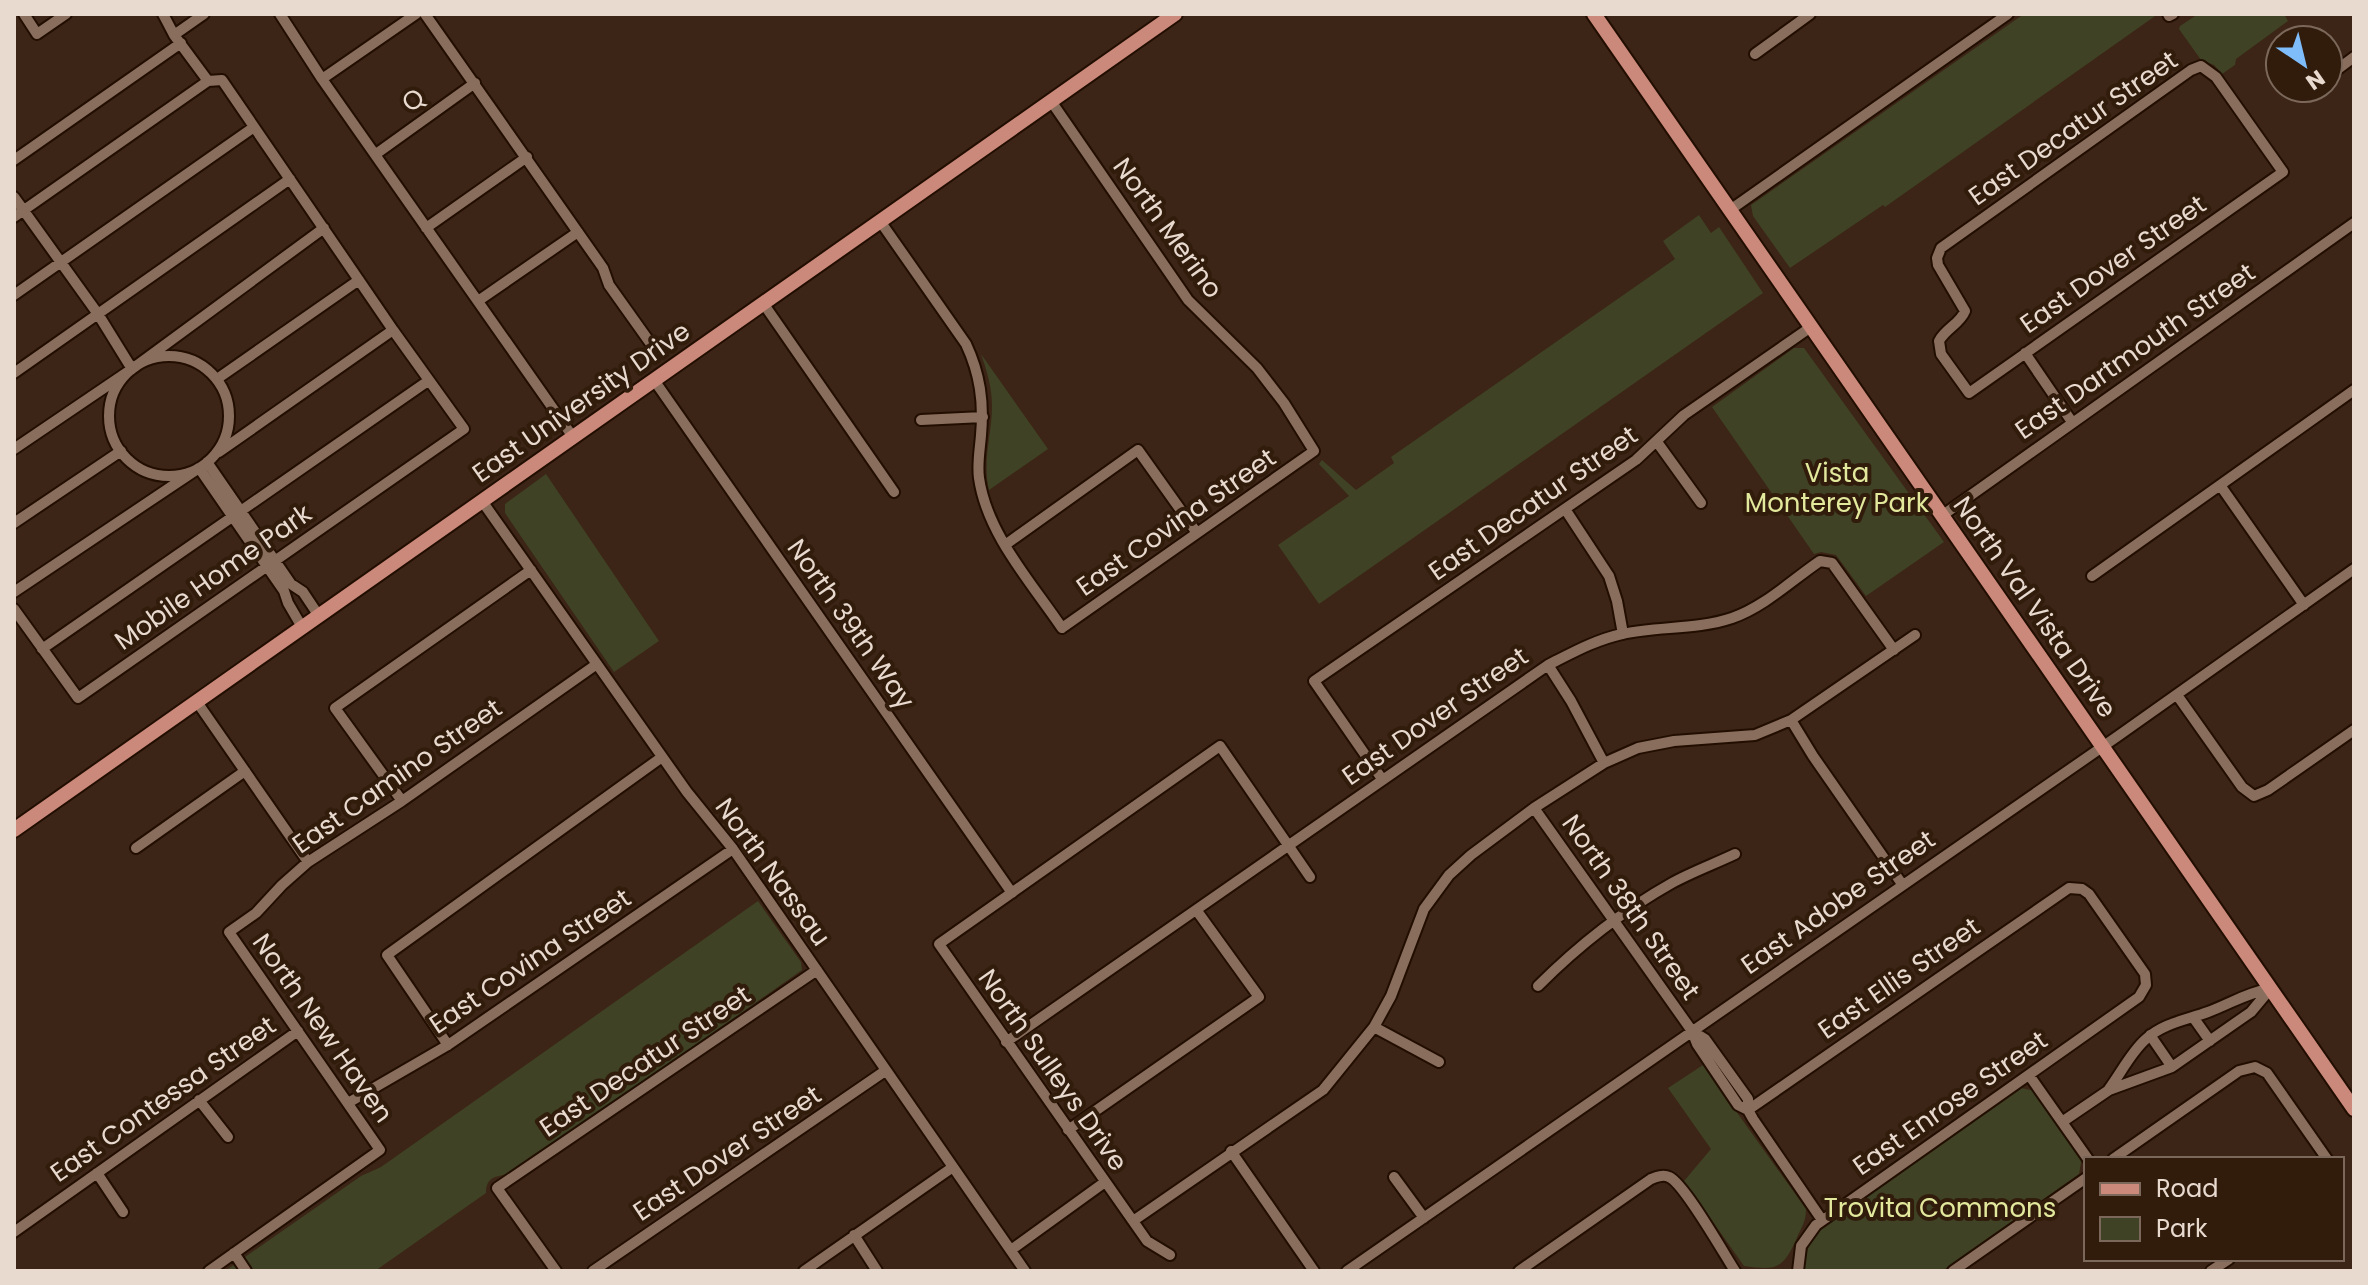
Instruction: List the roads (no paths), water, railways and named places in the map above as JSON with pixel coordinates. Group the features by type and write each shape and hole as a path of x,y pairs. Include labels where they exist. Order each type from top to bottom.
{"main road":[{"name":"East University Drive","path":"14,830 1175,14"},
{"name":"North Val Vista Drive","path":"1594,14 2354,1109"}],"street":[{"path":"24,14 37,34 66,14"},
{"path":"163,14 208,81"},
{"path":"14,160 177,39 204,14"},
{"path":"280,14 322,79 573,437"},
{"path":"322,79 416,14"},
{"path":"425,14 527,157 651,344"},
{"path":"1755,54 1810,14"},
{"path":"1730,210 2008,14"},
{"name":"East Decatur Street","path":"1969,393 1941,354 1939,341 1962,319 1965,311 1941,272 1937,258 1941,248 2191,70 2201,66 2216,77 2283,172"},
{"path":"19,214 208,81 222,80 428,381 42,649"},
{"name":"Q","path":"376,154 475,83"},
{"name":"North Merino","path":"1051,101 1188,300 1257,368 1284,403 1314,451"},
{"path":"14,295 254,127"},
{"path":"426,228 527,157"},
{"name":"East Dover Street","path":"1969,393 2283,172"},
{"path":"14,373 290,179"},
{"path":"14,197 19,214 61,263 132,369"},
{"path":"880,221 966,344 976,366 983,417 978,474 985,509 1005,545 1138,450 1197,533"},
{"name":"East Dartmouth Street","path":"1943,515 2354,223"},
{"path":"14,449 132,369 324,228"},
{"path":"478,301 578,232"},
{"path":"217,379 359,280"},
{"path":"763,303 894,492"},
{"name":"East Decatur Street","path":"1382,779 1314,681 1565,509 1657,442 1684,415 1811,327"},
{"path":"14,592 207,462 393,330"},
{"path":"2025,353 2072,422"},
{"path":"177,357 203,366 217,379 227,397 229,418 225,438 207,462 183,474 157,474 133,464 121,451 109,417 116,391 132,369 148,360 177,357"},
{"name":"North 39th Way","path":"654,380 1012,893"},
{"name":"Mobile Home Park","path":"14,609 78,698 464,429 428,381"},
{"path":"2092,576 2354,390"},
{"path":"921,420 983,417"},
{"path":"1657,442 1701,503"},
{"path":"14,523 121,451"},
{"name":"East Covina Street","path":"1005,545 1062,628 1314,451"},
{"path":"207,462 236,514 270,563 302,627"},
{"path":"2220,485 2304,605"},
{"name":"North Nassau","path":"482,501 662,757 733,849 1025,1271"},
{"path":"1565,509 1609,576 1623,634"},
{"name":"East Dover Street","path":"1006,1042 1548,665 1598,641 1623,634 1685,628 1733,617 1754,607 1820,561 1832,563 1894,650"},
{"path":"270,563 303,592 319,616"},
{"name":"East Adobe Street","path":"1347,1271 2354,569"},
{"path":"402,801 335,708 531,570"},
{"path":"1133,1221 1323,1090 1374,1027 1391,996 1424,909 1436,891 1471,855 1534,808 1604,763 1638,748 1674,741 1755,735 1791,720 1915,635"},
{"name":"East Camino Street","path":"229,932 256,913 308,862 402,801 597,664"},
{"path":"1548,665 1604,763"},
{"path":"2177,695 2242,787 2254,796 2268,790 2354,730"},
{"path":"197,702 308,862"},
{"path":"1791,720 1902,884"},
{"path":"1012,893 1220,746 1310,877"},
{"path":"448,1045 387,955 662,757"},
{"path":"136,848 245,771"},
{"name":"North 38th Street","path":"1534,808 1692,1031 1697,1044 1748,1099 1748,1110 1822,1220"},
{"name":"East Covina Street","path":"348,1103 448,1045 733,849"},
{"path":"1538,986 1560,964 1614,921 1672,883 1735,854"},
{"name":"East Enrose Street","path":"1796,1271 1801,1246 1822,1220 2139,997 2146,985 2145,974 2089,894 2077,888"},
{"name":"East Ellis Street","path":"1748,1110 2064,890 2077,888"},
{"name":"North Sulleys Drive","path":"1012,893 939,944 1147,1241 1170,1255"},
{"path":"1068,1130 1259,997 1197,911"},
{"name":"North New Haven","path":"229,932 380,1150 234,1253"},
{"name":"East Decatur Street","path":"556,1271 497,1188 817,970"},
{"path":"2109,1090 2150,1035 2172,1022 2223,1006 2245,994 2271,988"},
{"path":"2062,1122 2109,1090 2172,1067 2251,1012 2271,988"},
{"path":"2193,1017 2210,1041"},
{"path":"1374,1027 1439,1062"},
{"name":"East Contessa Street","path":"14,1232 298,1031"},
{"path":"2150,1035 2172,1067"},
{"path":"2116,1157 2239,1071 2255,1067 2267,1073 2326,1157"},
{"name":"East Dover Street","path":"593,1271 885,1071"},
{"path":"2029,1075 2087,1157"},
{"path":"199,1100 228,1137"},
{"path":"1231,1151 1314,1271"},
{"path":"804,1271 953,1167"},
{"path":"97,1173 123,1212"},
{"path":"1519,1271 1651,1179 1660,1176 1670,1177 1684,1192 1735,1271"},
{"path":"1394,1177 1424,1218"},
{"path":"1953,1271 2084,1179"},
{"path":"1011,1250 1105,1182"},
{"path":"854,1235 877,1271"},
{"path":"209,1271 234,1253 246,1271"}],"park label":[{"name":"Vista Monterey Park","path":"1837,488"},
{"name":"Trovita Commons","path":"1940,1208"}]}
